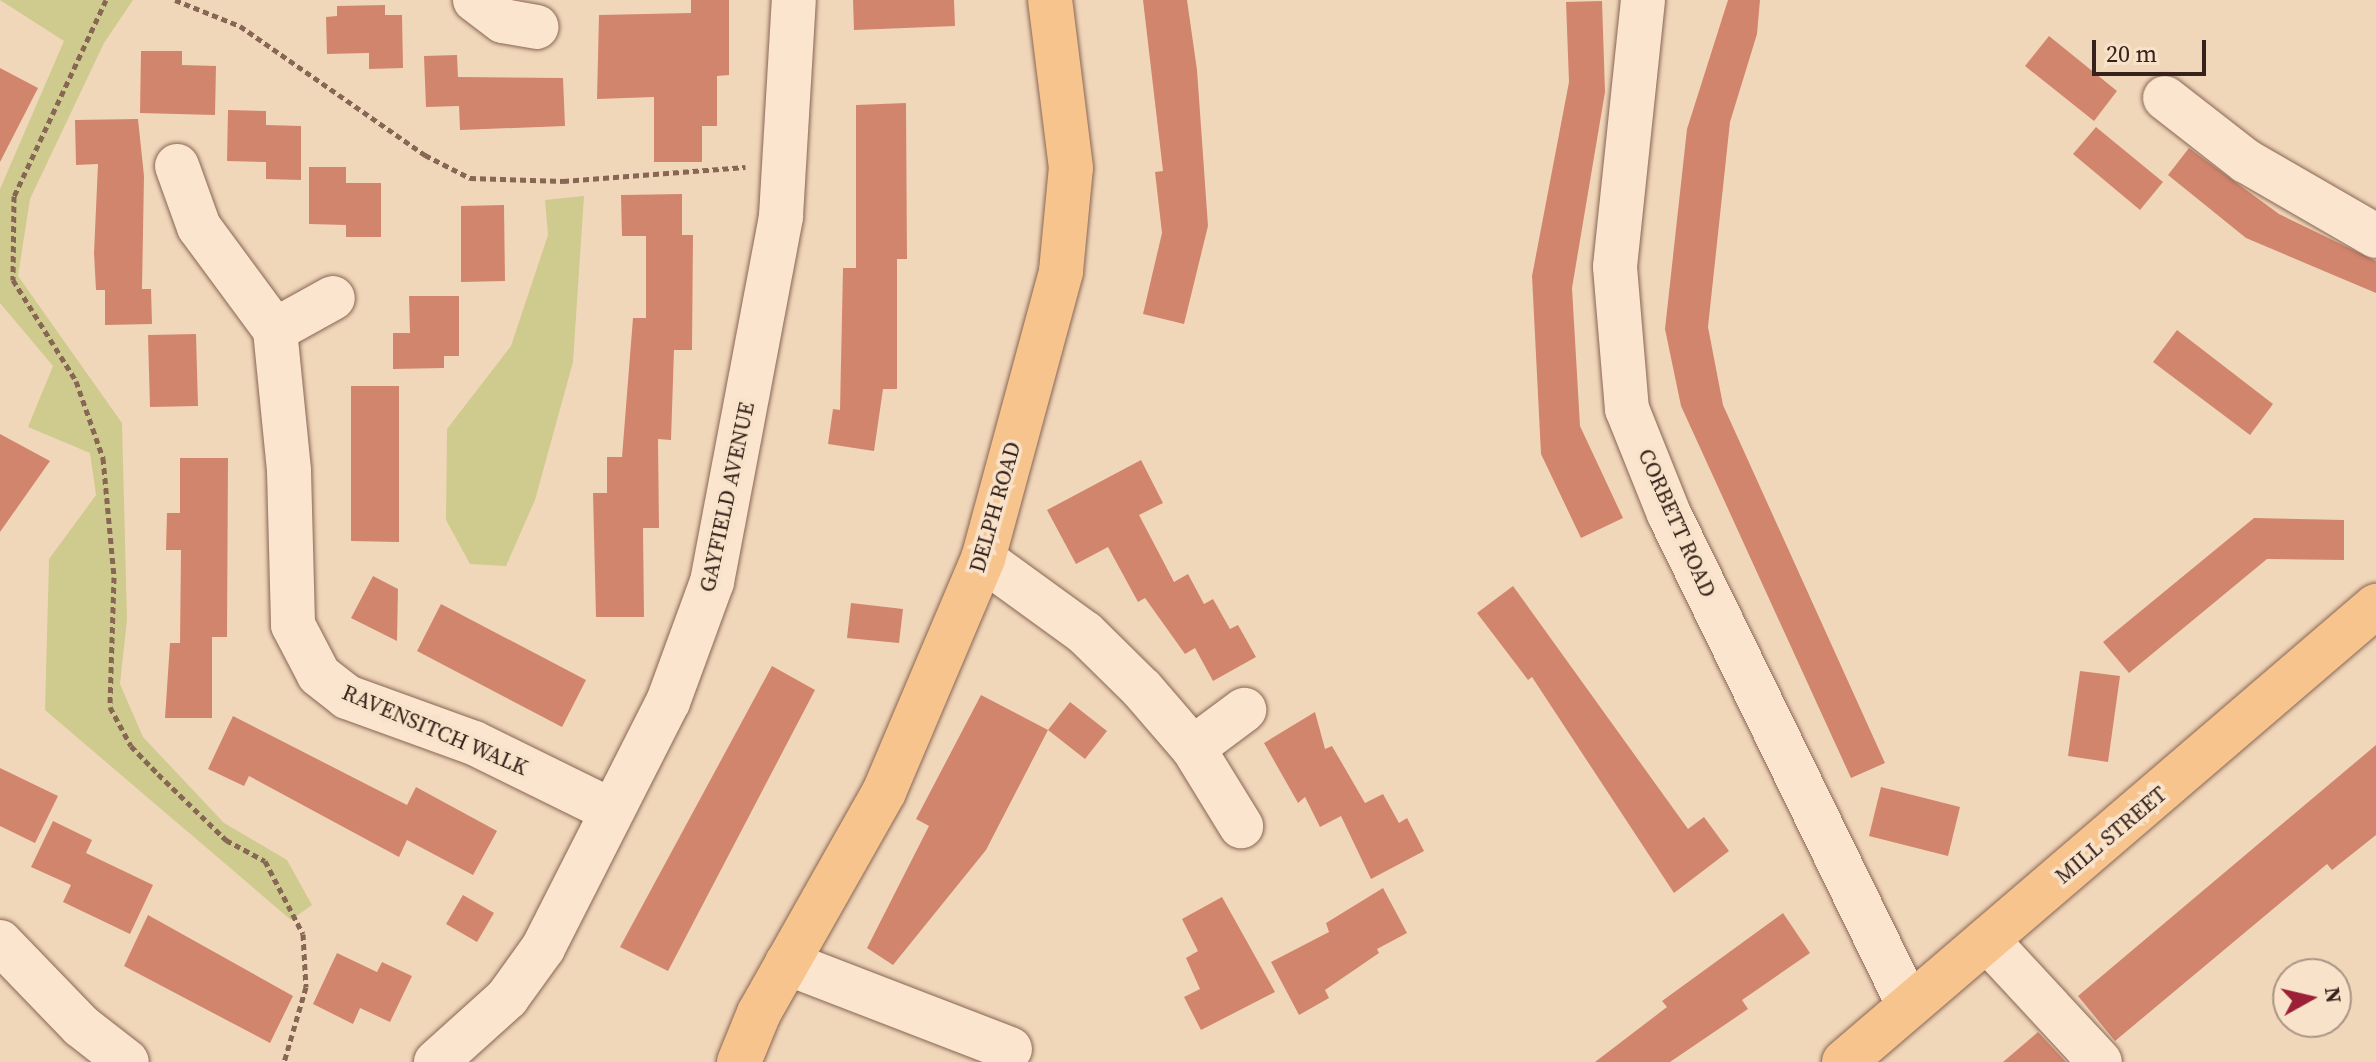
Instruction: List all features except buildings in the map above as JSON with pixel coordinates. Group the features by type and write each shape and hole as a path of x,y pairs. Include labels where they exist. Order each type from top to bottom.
{"main road":[{"name":"DELPH ROAD","path":"739,1062 787,963 884,792 983,559 1061,271 1071,168 1050,0"},
{"name":"MILL STREET","path":"1844,1062 2376,606"}],"street":[{"path":"475,0 503,21 536,27"},
{"name":"GAYFIELD AVENUE","path":"436,1062 507,998 543,948 610,810 668,702 712,582 786,163 794,0"},
{"name":"CORBETT ROAD","path":"1643,0 1615,267 1627,409 1669,514 1909,1006"},
{"path":"2165,98 2246,161 2376,236"},
{"path":"177,166 199,227 275,330 333,298"},
{"name":"RAVENSITCH WALK","path":"275,330 289,471 293,625 319,675 347,697 474,743 610,810"},
{"path":"983,559 1085,633 1193,748 1241,826"},
{"path":"1193,748 1244,710"},
{"path":"1987,940 2100,1062"},
{"path":"0,942 81,1026 127,1062"},
{"path":"787,963 1010,1049"}],"path":[{"path":"106,0 14,196 13,280 76,381 103,458 114,577 110,707 131,746 158,774 226,840 265,861 303,934 306,987 284,1062"},
{"path":"175,0 240,26 425,155 470,178 563,181 786,163"}],"shaded area":[{"path":"0,0 133,0 104,43 30,199 18,276 122,423 127,620 120,684 143,737 224,823 287,860 312,905 291,920 45,710 49,559 96,495 90,453 28,427 53,366 0,303 0,189 64,41"},
{"path":"584,196 573,362 535,500 506,566 470,564 446,520 447,429 511,346 548,235 545,200"}]}
